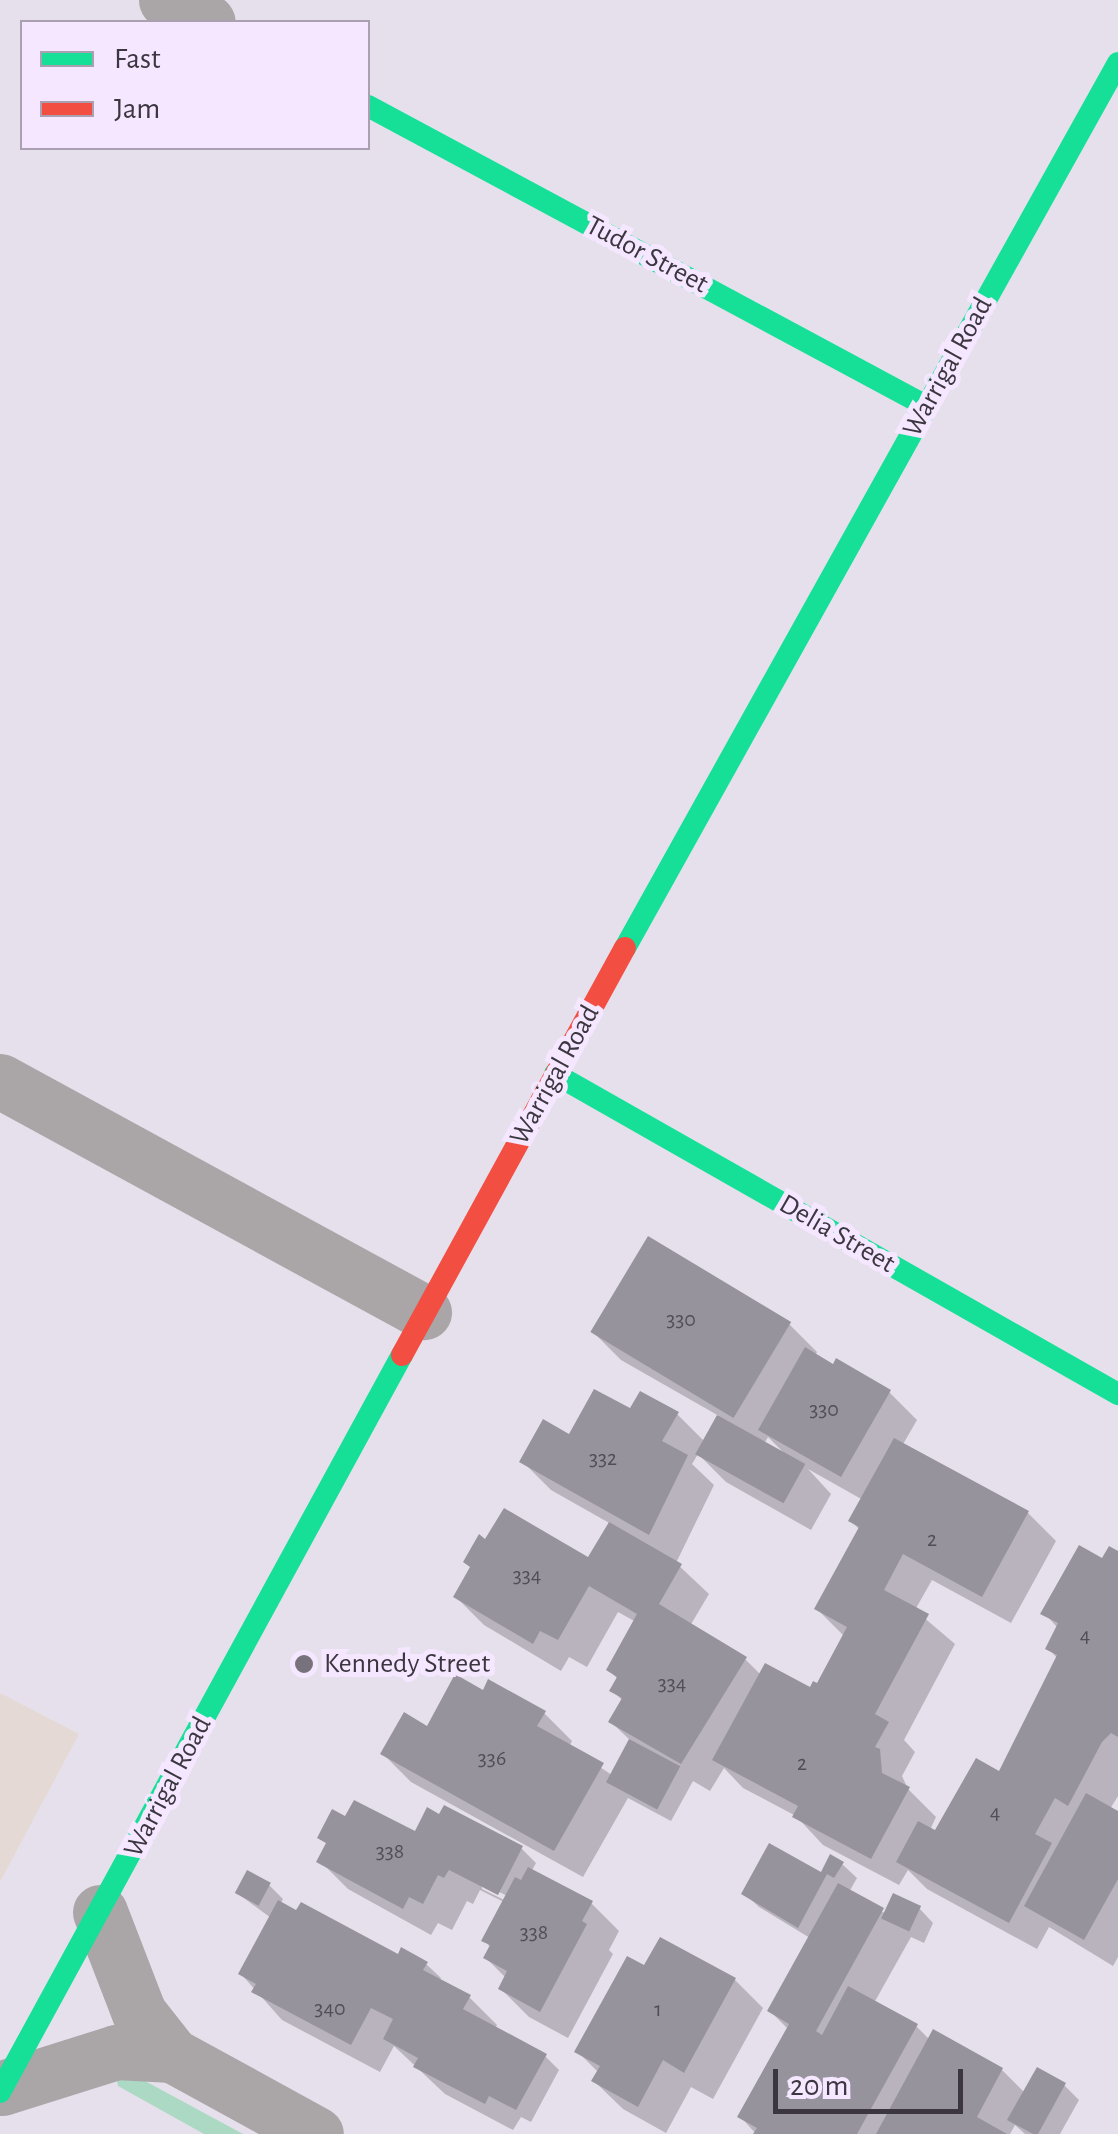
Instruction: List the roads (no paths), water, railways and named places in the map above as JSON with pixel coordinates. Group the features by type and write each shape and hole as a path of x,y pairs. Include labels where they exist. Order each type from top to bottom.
{"main road":[{"name":"Warrigal Road","path":"1,2090 424,1312 1118,62"},
{"name":"Tudor Street","path":"370,107 926,406"},
{"name":"Delia Street","path":"556,1074 1118,1394"}],"street":[{"path":"166,0 204,20"},
{"path":"0,1081 424,1312"},
{"path":"100,1912 138,2013 172,2055 316,2134"},
{"path":"1,2090 116,2052 172,2055"}],"place":[{"name":"Kennedy Street","path":"304,1664"}]}
